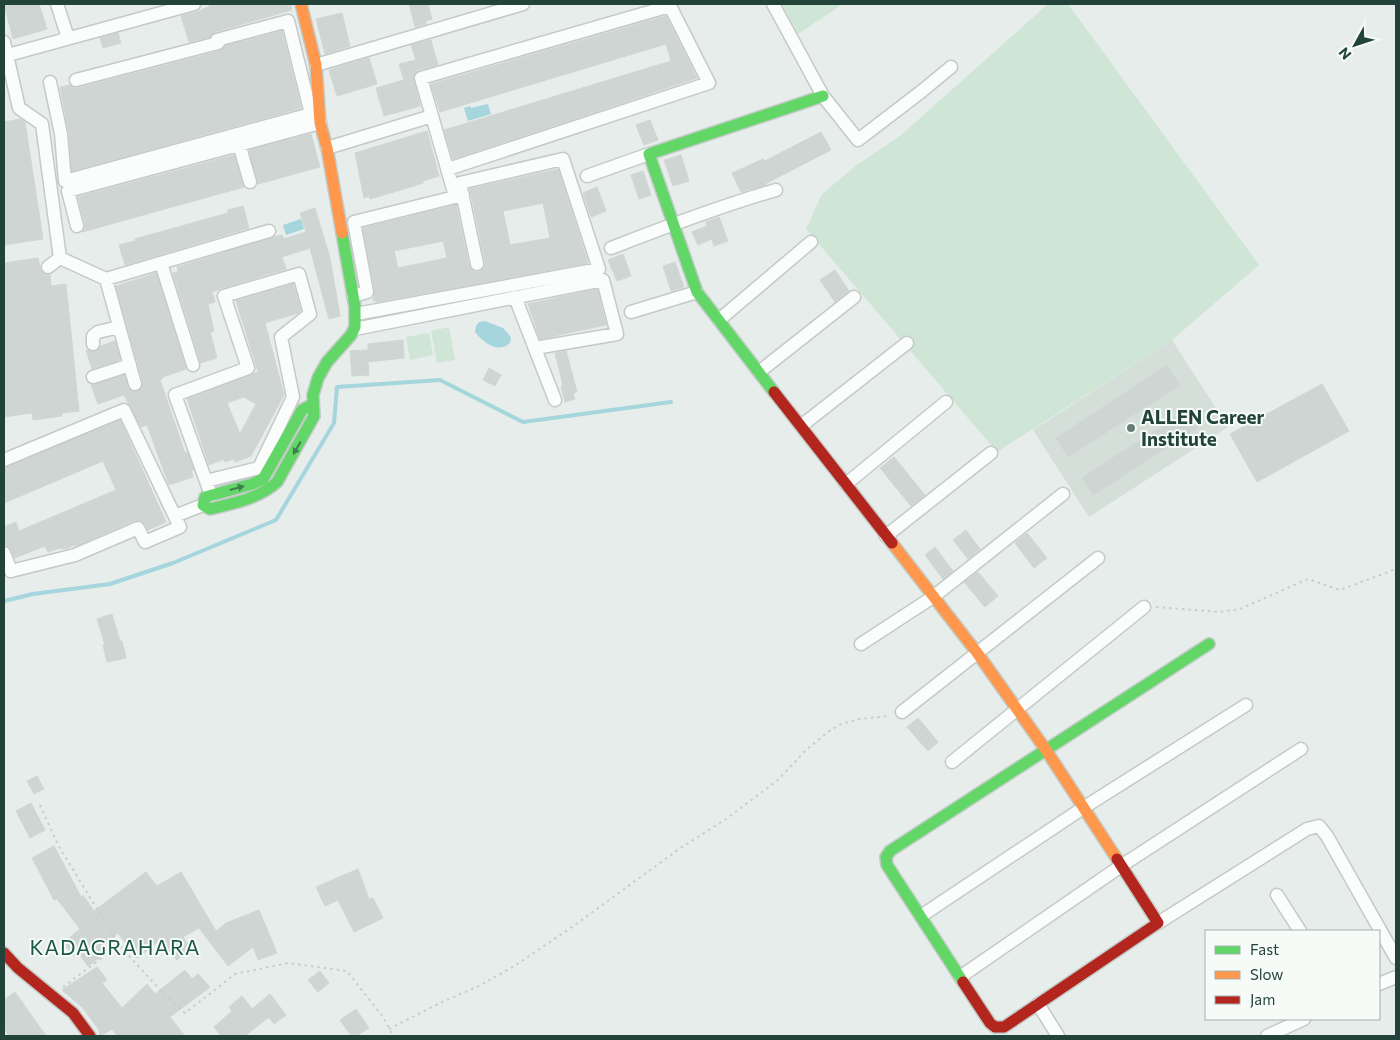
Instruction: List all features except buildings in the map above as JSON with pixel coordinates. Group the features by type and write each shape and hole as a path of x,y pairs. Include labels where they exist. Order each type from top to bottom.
{"street":[{"path":"57,4 68,38"},
{"path":"8,55 194,4"},
{"path":"206,481 259,468 293,397 282,336 310,314 299,274 224,296 248,368 175,396 206,481 207,500 210,509 259,496 270,490 277,482 314,416 314,387 321,369 354,329 356,314 327,148 320,122 316,65 300,4"},
{"path":"316,65 523,4"},
{"path":"773,4 823,96 858,140 951,67"},
{"path":"448,169 709,83 670,6 421,78 448,169 459,195 477,264"},
{"path":"50,82 61,134 65,181 310,114 288,21 217,40 218,43 76,80"},
{"path":"4,42 8,55 9,90 19,108 42,124 60,258"},
{"path":"587,176 823,96"},
{"path":"327,148 432,116"},
{"path":"77,226 68,191 320,122"},
{"path":"239,144 250,182"},
{"path":"649,154 697,292 978,654 1046,750 1158,923"},
{"path":"356,314 599,269 563,159 460,183 459,195"},
{"path":"610,248 744,199 776,190"},
{"path":"353,296 367,292 354,222 459,195"},
{"path":"60,258 106,279 268,231"},
{"path":"718,320 811,242"},
{"path":"48,267 60,258"},
{"path":"161,263 192,365"},
{"path":"106,279 135,384"},
{"path":"354,329 603,280 617,334 535,348"},
{"path":"631,312 697,292"},
{"path":"515,297 555,400"},
{"path":"759,372 854,297"},
{"path":"93,344 93,336 98,332 119,327"},
{"path":"801,426 907,343"},
{"path":"93,377 130,365"},
{"path":"846,484 946,402"},
{"path":"4,460 124,410 180,527 145,542 138,528 75,555 11,571 5,558"},
{"path":"886,536 991,453"},
{"path":"861,644 933,597 1063,494"},
{"path":"175,516 207,500"},
{"path":"902,712 1098,558"},
{"path":"952,762 1144,606"},
{"path":"1209,644 890,851 886,858 887,865 990,1023 996,1027 1004,1027 1158,923 1307,829 1319,826 1327,836 1396,958"},
{"path":"921,916 1083,808 1246,705"},
{"path":"960,977 1121,866 1301,749"},
{"path":"1277,895 1294,929"},
{"path":"4,953 18,968 73,1012 90,1036"},
{"path":"1380,984 1396,977"},
{"path":"1038,1004 1058,1036"},
{"path":"1267,1036 1302,1020"}],"path":[{"path":"1144,606 1219,612 1240,609 1308,579 1340,590 1396,569"},
{"path":"390,1029 432,1007 479,986 516,965 678,849 726,819 778,780 806,750 839,725 859,719 886,717 902,712"},
{"path":"40,805 58,845 119,945 163,993 185,1013 234,974 288,964 347,971 383,1017 393,1036"},
{"path":"52,995 119,945"}],"shaded area":[{"name":"ALLEN Career Institute","path":"1172,340 1228,427 1089,517 1033,430"}],"green space":[{"path":"782,4 843,4 798,34"},
{"path":"1048,4 1068,4 1259,265 1172,340 997,452 806,229 822,194 857,165 900,136"},
{"path":"449,327 455,360 437,363 431,331"},
{"path":"429,333 433,355 410,360 406,337"}],"water":[{"path":"488,104 491,114 468,121 464,108"},
{"path":"301,219 304,229 286,235 283,225"},
{"path":"485,321 503,328 511,337 510,343 505,346 496,347 483,340 475,332 479,322"}],"waterway":[{"path":"4,601 33,594 110,584 173,563 276,520 334,423 337,387 440,380 523,422 671,402"}],"traffic: fast":[{"path":"774,392 697,292 649,154 823,96"},
{"path":"313,404 302,410 263,479 252,484 205,497 203,505 210,509 228,505 245,500 270,488 277,482 314,416 313,395 318,378 327,362 351,335 355,327 355,307 342,233"},
{"path":"963,982 887,865 886,857 890,851 1209,644"}],"traffic: slow":[{"path":"301,4 316,65 320,123 327,148 342,233"},
{"path":"892,543 978,654 1046,750 1117,859"}],"traffic: jam":[{"path":"774,392 892,543"},
{"path":"963,982 990,1023 995,1027 1004,1027 1158,923 1117,859"},
{"path":"4,953 18,968 73,1013 90,1036"}],"place":[{"name":"ALLEN Career Institute","path":"1131,428"}],"district":[{"name":"KADAGRAHARA","path":"115,948"}]}
